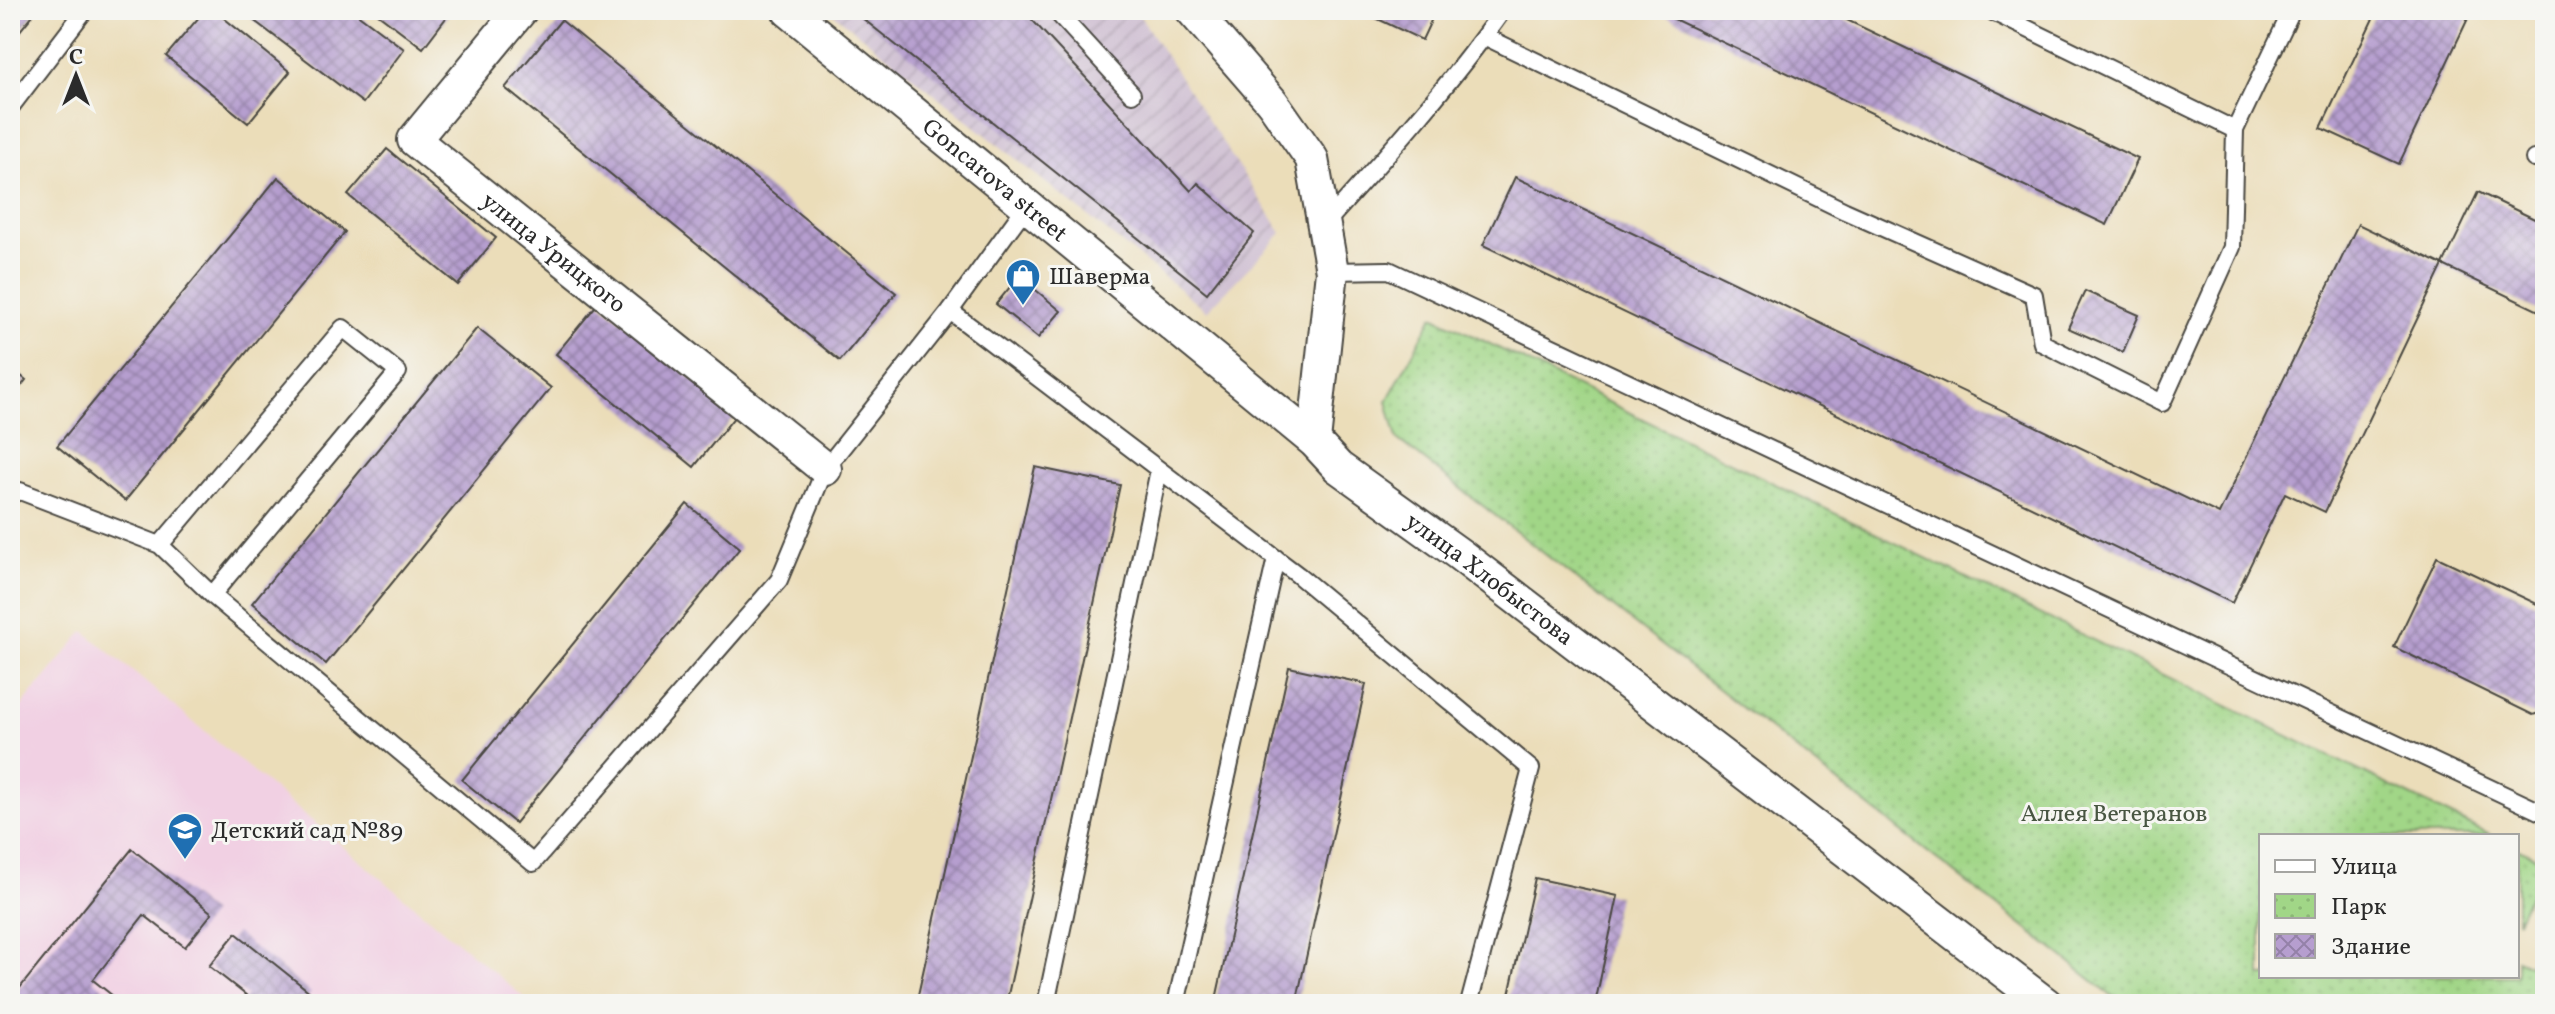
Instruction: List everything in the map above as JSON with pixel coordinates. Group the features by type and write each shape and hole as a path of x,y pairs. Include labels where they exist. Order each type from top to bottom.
{"street":[{"name":"улица Урицкого","path":"521,10 414,140 825,469"},
{"name":"Goncarova street","path":"788,10 1314,441"},
{"path":"1192,10 1272,102 1312,159 1332,271 1314,441"},
{"name":"улица Хлобыстова","path":"1314,441 1338,467 1459,554 2046,1004"}],"lane":[{"path":"10,108 85,10"},
{"path":"1055,10 1132,94"},
{"path":"1323,225 1375,168 1503,10"},
{"path":"1989,10 2235,130"},
{"path":"1484,36 1845,211 2034,295 2042,343 2162,403 2232,247 2235,130 2292,10"},
{"path":"10,495 20,491 160,545 212,595 533,863 779,580 825,469 950,311 1027,205"},
{"path":"1332,271 1389,270 2545,814"},
{"path":"950,311 1276,558 1531,769 1469,1004"},
{"path":"160,545 343,328 398,372 212,595"},
{"path":"1046,1004 1159,470"},
{"path":"1176,1004 1276,558"}],"shaded area":[{"path":"829,10 1136,10 1282,233 1207,311"},
{"name":"Детский сад №89","path":"84,631 532,1004 10,1004 10,720"}],"green space":[{"name":"Аллея Ветеранов","path":"1433,316 2488,834 2259,834 2259,978 2519,978 2519,960 2545,972 2545,1004 2123,1004 1397,439 1387,401"},
{"path":"2519,849 2545,862 2519,917"}],"building":[{"path":"10,10 37,10 10,43"},
{"path":"205,10 214,10 290,72 248,123 166,56"},
{"path":"240,10 352,10 404,49 363,103"},
{"path":"373,10 452,10 423,48"},
{"path":"852,10 1023,10 1191,191 1198,183 1254,233 1207,293"},
{"path":"1359,10 1436,10 1422,40"},
{"path":"1655,10 1826,10 2138,159 2107,225"},
{"path":"2377,10 2472,10 2399,164 2321,128"},
{"path":"561,20 896,293 840,361 505,88"},
{"path":"387,149 496,238 458,285 348,195"},
{"path":"278,177 345,232 125,501 57,446"},
{"path":"1515,177 2219,514 2358,224 2443,265 2325,512 2285,493 2232,603 1483,245"},
{"path":"2478,192 2545,224 2545,314 2443,265"},
{"path":"1019,276 1061,311 1038,338 996,304"},
{"path":"2085,291 2139,315 2123,352 2068,328"},
{"path":"599,302 736,415 694,467 556,354"},
{"path":"477,328 551,388 326,664 252,603"},
{"path":"10,367 26,380 10,400"},
{"path":"1035,467 1120,485 1006,1004 916,1004"},
{"path":"687,504 740,548 515,823 462,780"},
{"path":"2437,557 2539,605 2545,604 2545,711 2533,715 2394,647"},
{"path":"1289,667 1366,684 1296,1004 1215,1004"},
{"path":"132,849 212,913 185,947 144,915 93,980 123,1004 10,1004 10,1000"},
{"path":"1535,878 1618,896 1595,1004 1507,1004"},
{"path":"236,933 311,993 302,1004 240,1004 247,996 209,966"}],"place":[{"name":"Шаверма","path":"1023,307"},
{"name":"Детский сад №89","path":"185,861"}]}
